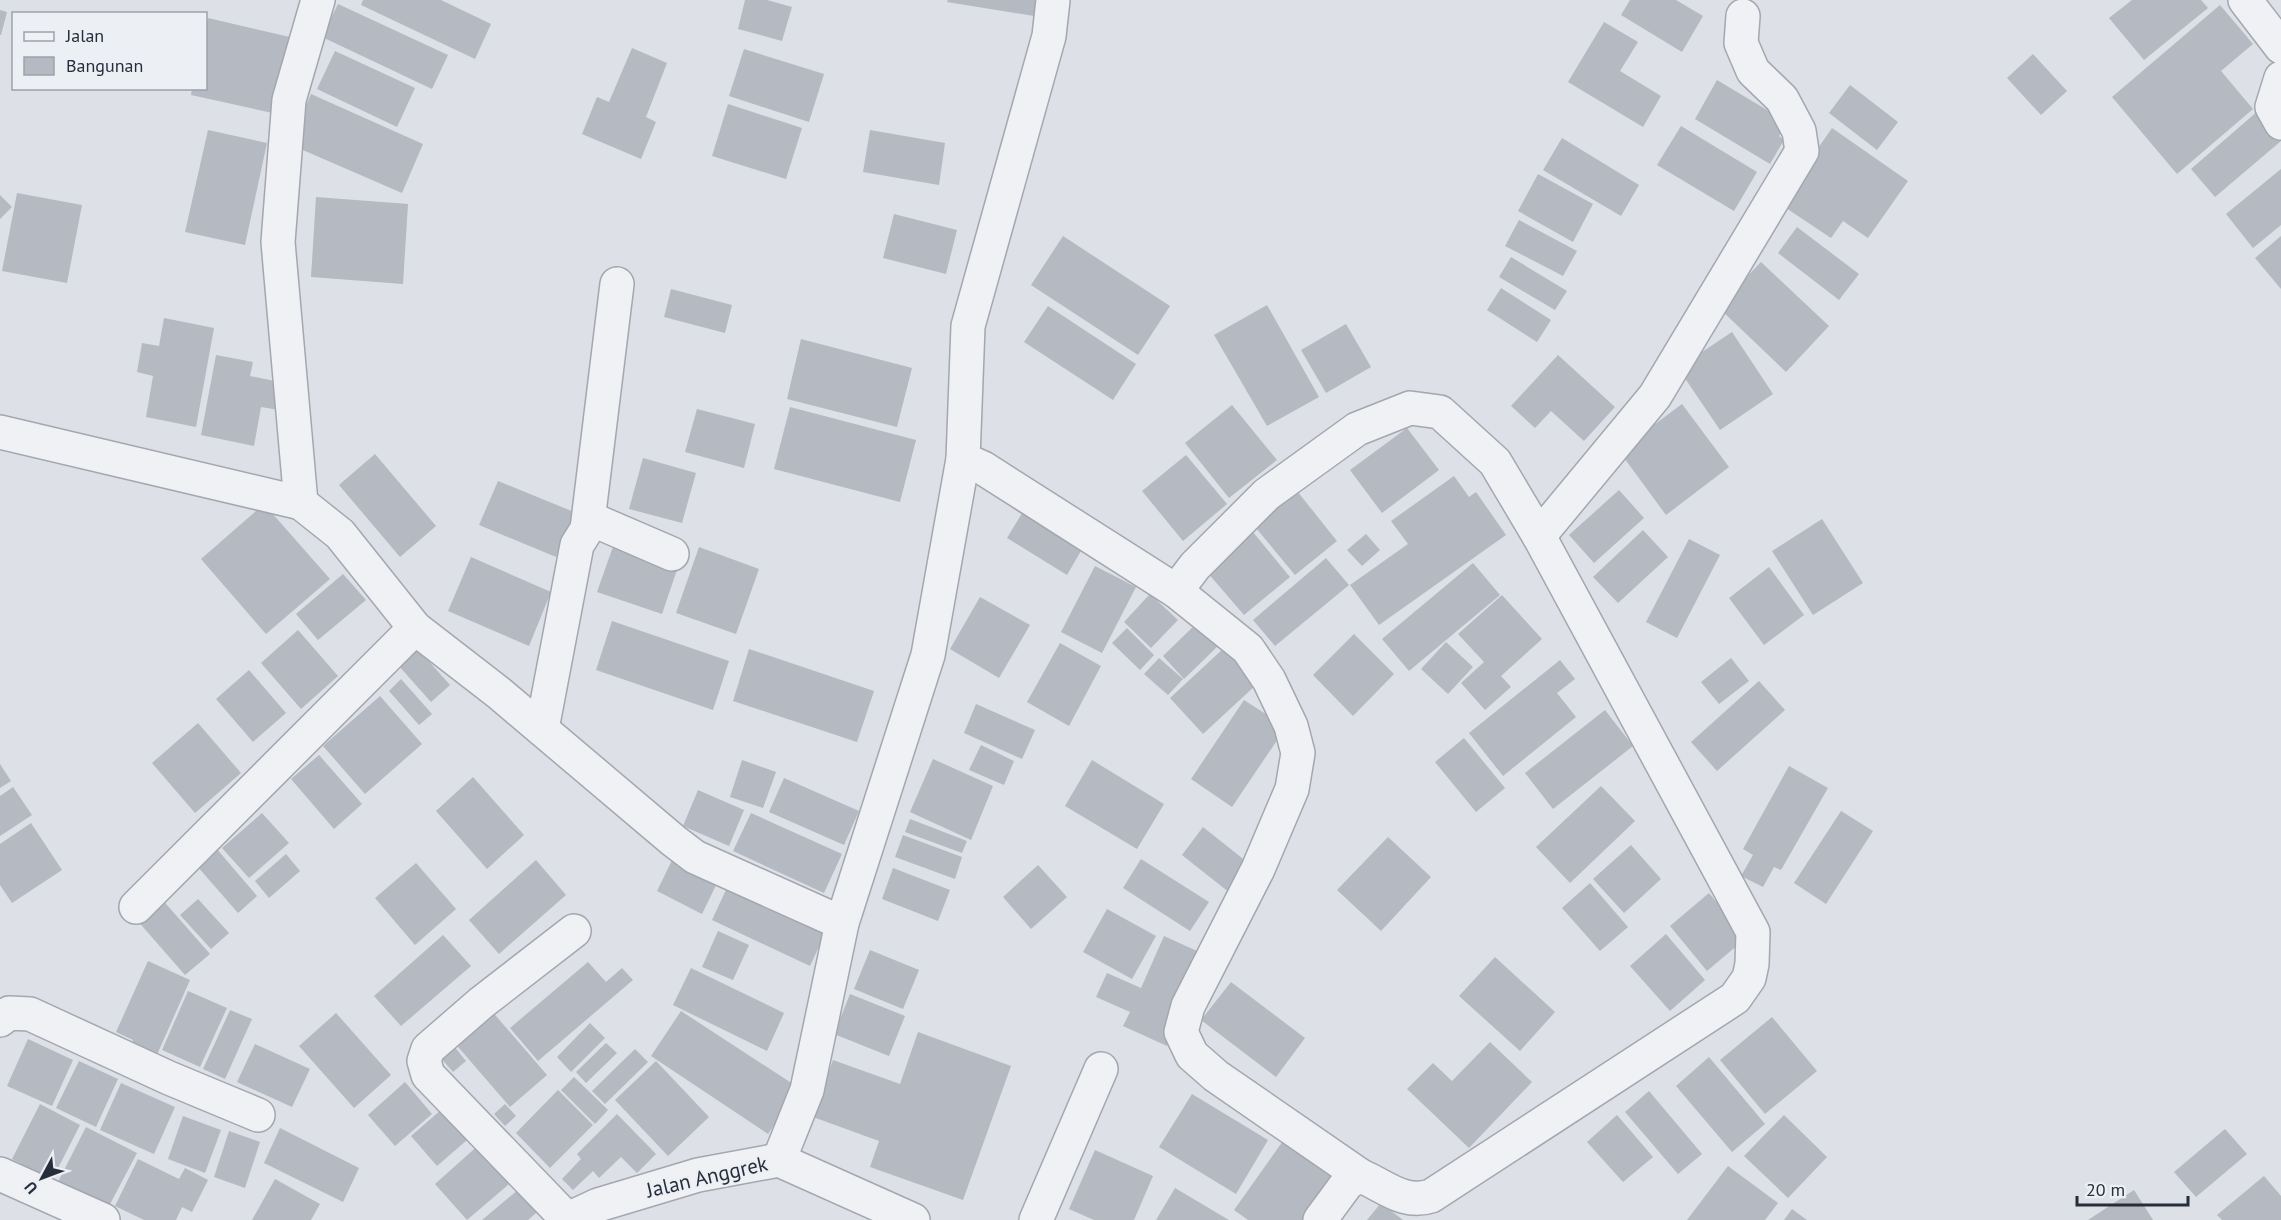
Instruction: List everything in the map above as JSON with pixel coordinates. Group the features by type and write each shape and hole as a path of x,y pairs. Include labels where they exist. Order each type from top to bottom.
{"street":[{"path":"301,503 278,242 289,100 318,0"},
{"path":"778,1160 807,1090 842,923 928,656 963,459 968,326 1049,36 1053,0"},
{"path":"2245,0 2281,47"},
{"path":"1539,536 1655,396 1802,151 1799,130 1782,99 1753,71 1741,43 1743,16"},
{"path":"2281,78 2272,107 2281,123"},
{"path":"588,529 617,284"},
{"path":"963,459 983,468 1176,591 1248,649 1269,680 1291,726 1298,753 1292,789 1262,859 1188,1006 1181,1032 1192,1054 1216,1076 1361,1176 1404,1197 1418,1200 1431,1196 1735,998 1749,978 1753,932 1539,536 1495,462 1440,412 1410,408 1357,429 1267,494 1195,566 1176,591"},
{"path":"0,432 301,503 340,534 415,628 499,693 695,857 842,923"},
{"path":"542,729 577,545 588,529 597,522 672,554"},
{"path":"136,907 415,628"},
{"path":"566,1220 428,1075 424,1061 428,1049 574,931"},
{"path":"0,1020 9,1013 30,1014 169,1078 258,1115"},
{"path":"1036,1220 1101,1069"},
{"name":"Jalan Anggrek","path":"566,1220 598,1205 698,1175 778,1160 913,1220"},
{"path":"0,1174 103,1220"},
{"path":"1320,1220 1348,1182 1361,1176"}],"building":[{"path":"363,0 441,0 491,24 475,59 361,5"},
{"path":"745,0 767,0 792,7 782,41 738,29"},
{"path":"948,0 1037,0 1034,16 947,2"},
{"path":"1630,0 1676,0 1703,16 1682,52 1621,15"},
{"path":"2132,0 2201,0 2208,8 2144,60 2109,18"},
{"path":"338,4 448,55 432,89 322,37"},
{"path":"2220,5 2253,44 2221,71 2253,109 2177,174 2112,97"},
{"path":"0,10 7,12 1,35 0,35"},
{"path":"208,18 294,38 277,114 191,95 192,90 207,90"},
{"path":"1604,22 1638,42 1620,71 1661,96 1643,127 1568,82"},
{"path":"632,48 667,63 646,117 656,122 641,159 582,134 597,97 609,102"},
{"path":"744,49 824,74 809,122 729,96"},
{"path":"335,51 415,88 397,127 317,89"},
{"path":"2033,54 2067,91 2041,115 2007,78"},
{"path":"1717,80 1787,122 1779,136 1784,140 1770,164 1695,119"},
{"path":"1850,85 1898,122 1877,150 1829,113"},
{"path":"311,94 423,144 402,193 289,144"},
{"path":"728,104 802,128 786,179 712,156"},
{"path":"2259,110 2281,136 2281,141 2215,197 2191,169"},
{"path":"1681,126 1757,172 1734,211 1657,165"},
{"path":"1832,128 1908,181 1868,238 1843,221 1831,238 1786,208 1792,186"},
{"path":"208,130 267,143 245,245 185,232"},
{"path":"870,130 945,143 939,185 863,172"},
{"path":"1562,138 1639,185 1621,216 1543,170"},
{"path":"2281,169 2281,225 2253,248 2226,214"},
{"path":"1538,174 1593,204 1573,242 1518,211"},
{"path":"17,193 82,205 67,283 2,271"},
{"path":"0,195 12,207 0,219"},
{"path":"316,197 408,204 403,284 311,277"},
{"path":"894,214 957,230 946,274 883,258"},
{"path":"1519,220 1577,251 1563,276 1505,246"},
{"path":"1797,227 1859,274 1839,300 1778,253"},
{"path":"1063,236 1170,306 1138,355 1031,285"},
{"path":"2281,236 2281,289 2255,258"},
{"path":"1511,257 1567,291 1555,310 1499,277"},
{"path":"1761,262 1829,326 1786,372 1718,307"},
{"path":"1501,288 1551,320 1537,342 1487,310"},
{"path":"671,289 732,305 725,333 664,317"},
{"path":"1267,305 1319,397 1267,426 1214,335"},
{"path":"1048,306 1136,364 1113,400 1024,342"},
{"path":"164,318 214,328 196,427 146,417 153,376 137,372 142,343 159,346"},
{"path":"1346,324 1371,367 1326,393 1301,350"},
{"path":"1732,332 1773,394 1720,430 1678,368"},
{"path":"801,339 912,368 897,427 787,399"},
{"path":"216,355 253,362 250,376 284,383 279,410 261,407 254,446 201,435"},
{"path":"1558,355 1615,407 1584,441 1551,411 1535,428 1511,406"},
{"path":"1682,404 1729,467 1666,515 1619,451"},
{"path":"1232,405 1277,460 1229,498 1185,443"},
{"path":"790,407 916,440 900,502 774,469"},
{"path":"697,409 755,424 744,468 685,452"},
{"path":"1407,428 1439,470 1382,513 1350,470"},
{"path":"375,454 436,526 400,557 339,485"},
{"path":"1186,455 1227,504 1183,541 1142,491"},
{"path":"643,458 696,473 682,523 629,509"},
{"path":"1454,476 1469,497 1476,492 1506,535 1379,625 1350,585 1408,544 1391,521"},
{"path":"498,481 574,512 556,557 479,525"},
{"path":"1289,481 1337,541 1295,575 1246,516"},
{"path":"1619,490 1644,518 1594,563 1569,535"},
{"path":"1030,500 1089,537 1067,575 1007,538"},
{"path":"264,504 330,579 266,634 201,559"},
{"path":"1822,519 1863,583 1813,615 1772,551"},
{"path":"1248,526 1290,577 1244,615 1201,565"},
{"path":"1643,530 1668,557 1618,603 1593,577"},
{"path":"1366,534 1380,550 1362,566 1347,550"},
{"path":"1689,539 1720,555 1677,638 1646,622"},
{"path":"615,541 679,564 662,614 597,592"},
{"path":"699,547 759,569 736,634 676,613"},
{"path":"471,557 551,592 529,646 448,611"},
{"path":"1326,558 1349,585 1275,646 1253,620"},
{"path":"1473,563 1500,595 1409,671 1382,639"},
{"path":"1095,566 1136,587 1102,653 1061,632"},
{"path":"1769,567 1804,615 1764,645 1729,598"},
{"path":"343,574 366,600 318,640 296,614"},
{"path":"1150,594 1178,620 1151,648 1124,622"},
{"path":"1502,595 1542,639 1501,676 1511,687 1485,710 1461,683 1484,662 1458,634"},
{"path":"980,597 1030,625 999,678 950,649"},
{"path":"612,621 729,661 713,710 596,670"},
{"path":"1198,622 1219,645 1184,679 1163,656"},
{"path":"1127,628 1154,655 1140,670 1112,643"},
{"path":"298,630 338,676 301,709 261,663"},
{"path":"1354,634 1394,674 1353,716 1313,675"},
{"path":"1446,642 1473,667 1448,694 1421,669"},
{"path":"1060,643 1101,666 1069,726 1027,702"},
{"path":"417,648 450,685 431,702 398,665"},
{"path":"1224,648 1257,684 1203,734 1170,698"},
{"path":"749,649 874,691 857,742 733,701"},
{"path":"1159,658 1183,679 1168,695 1144,674"},
{"path":"1731,658 1749,681 1719,704 1701,682"},
{"path":"1560,660 1575,679 1557,693 1576,717 1503,776 1469,733"},
{"path":"249,670 286,713 253,742 216,699"},
{"path":"401,679 432,714 419,725 389,691"},
{"path":"1759,681 1785,710 1717,771 1691,742"},
{"path":"380,696 422,744 365,794 323,746"},
{"path":"1244,700 1286,727 1232,807 1191,779"},
{"path":"976,704 1035,730 1022,759 964,733"},
{"path":"1605,710 1633,746 1553,809 1525,773"},
{"path":"198,723 241,773 195,813 152,763"},
{"path":"1464,738 1505,788 1476,812 1435,762"},
{"path":"981,745 1014,761 1004,785 969,770"},
{"path":"319,755 362,804 334,829 291,779"},
{"path":"933,759 993,786 971,840 910,812"},
{"path":"742,760 776,772 763,808 730,797"},
{"path":"1092,760 1164,804 1137,849 1065,806"},
{"path":"0,764 11,781 0,788"},
{"path":"1789,766 1828,788 1781,870 1774,867 1763,887 1741,876 1753,855 1743,849"},
{"path":"473,777 524,835 487,869 436,811"},
{"path":"784,778 859,811 844,845 769,812"},
{"path":"1601,786 1635,821 1570,883 1536,847"},
{"path":"13,787 32,815 0,836 0,796"},
{"path":"698,790 744,810 729,846 683,826"},
{"path":"1841,811 1873,831 1826,904 1794,883"},
{"path":"262,813 289,843 249,878 222,848"},
{"path":"751,813 842,854 824,893 733,851"},
{"path":"910,819 967,841 962,853 905,832"},
{"path":"31,823 62,870 12,903 0,885 0,844"},
{"path":"1203,827 1252,866 1230,893 1182,855"},
{"path":"903,835 962,857 955,879 895,857"},
{"path":"1388,837 1431,877 1381,931 1337,890"},
{"path":"1631,845 1661,879 1624,913 1593,879"},
{"path":"216,848 257,896 238,913 197,866"},
{"path":"676,852 721,875 702,914 657,891"},
{"path":"286,854 300,871 269,898 255,881"},
{"path":"1141,859 1209,902 1190,931 1123,888"},
{"path":"536,860 566,895 499,954 469,920"},
{"path":"416,863 456,909 415,945 375,898"},
{"path":"1038,865 1067,897 1031,929 1003,897"},
{"path":"893,868 950,890 938,921 882,899"},
{"path":"732,877 830,923 810,966 712,920"},
{"path":"1590,883 1628,927 1600,951 1562,908"},
{"path":"1709,893 1746,938 1707,971 1670,926"},
{"path":"160,897 210,954 185,975 136,919"},
{"path":"198,899 229,933 211,949 180,915"},
{"path":"1107,909 1156,936 1132,979 1083,952"},
{"path":"718,931 749,945 733,980 702,967"},
{"path":"1666,934 1705,980 1670,1011 1630,966"},
{"path":"443,935 471,966 401,1026 374,996"},
{"path":"1164,936 1208,956 1167,1046 1123,1026 1130,1012 1096,997 1107,973 1141,988"},
{"path":"870,950 919,970 903,1009 854,989"},
{"path":"1495,957 1555,1012 1520,1051 1459,996"},
{"path":"148,961 190,980 156,1057 131,1046 133,1040 116,1032"},
{"path":"588,962 606,982 622,968 633,980 538,1061 510,1028"},
{"path":"691,968 784,1013 767,1051 673,1005"},
{"path":"1231,982 1305,1038 1276,1077 1201,1020"},
{"path":"188,991 227,1008 200,1067 162,1050"},
{"path":"850,994 905,1016 889,1056 834,1034"},
{"path":"490,1009 547,1075 510,1107 453,1041"},
{"path":"230,1010 252,1019 225,1079 203,1069"},
{"path":"681,1011 799,1088 768,1134 651,1056"},
{"path":"336,1013 391,1075 354,1108 299,1046"},
{"path":"1772,1017 1817,1071 1765,1114 1720,1060"},
{"path":"590,1023 605,1038 571,1072 557,1057"},
{"path":"918,1032 1011,1066 963,1200 870,1167 879,1141 813,1117 833,1060 900,1084"},
{"path":"28,1039 73,1060 52,1106 7,1086"},
{"path":"1490,1042 1532,1082 1469,1148 1407,1089 1433,1063 1452,1081"},
{"path":"606,1043 617,1053 586,1083 576,1072"},
{"path":"255,1044 310,1069 292,1107 237,1082"},
{"path":"453,1045 466,1061 453,1072 439,1056"},
{"path":"635,1049 648,1062 605,1104 592,1091"},
{"path":"1709,1057 1765,1124 1732,1152 1676,1086"},
{"path":"79,1061 118,1079 96,1127 56,1108"},
{"path":"656,1061 709,1117 668,1156 615,1100"},
{"path":"574,1077 608,1110 595,1124 561,1090"},
{"path":"405,1082 432,1114 395,1146 368,1115"},
{"path":"121,1083 175,1107 154,1154 100,1130"},
{"path":"558,1090 593,1125 550,1168 516,1133"},
{"path":"1649,1091 1702,1154 1678,1174 1625,1112"},
{"path":"1192,1094 1268,1140 1236,1194 1159,1147"},
{"path":"40,1104 80,1125 52,1180 12,1159"},
{"path":"505,1104 516,1116 505,1126 494,1114"},
{"path":"441,1110 467,1140 437,1166 411,1136"},
{"path":"617,1114 656,1154 637,1173 621,1157 599,1178 593,1171 573,1190 562,1179 581,1159 577,1154"},
{"path":"1617,1115 1653,1157 1623,1182 1587,1142"},
{"path":"1784,1115 1827,1157 1788,1198 1744,1156"},
{"path":"183,1116 221,1130 205,1173 168,1159"},
{"path":"86,1127 137,1153 108,1208 58,1182"},
{"path":"280,1128 359,1168 343,1202 264,1163"},
{"path":"2225,1129 2247,1154 2196,1197 2174,1172"},
{"path":"229,1131 260,1142 245,1188 214,1177"},
{"path":"1288,1134 1344,1173 1311,1220 1248,1220 1234,1210"},
{"path":"482,1142 515,1179 467,1220 435,1184"},
{"path":"1095,1150 1153,1176 1134,1220 1094,1220 1069,1209"},
{"path":"138,1159 179,1179 185,1168 208,1180 192,1212 182,1207 176,1220 144,1220 115,1206"},
{"path":"1728,1166 1778,1203 1765,1220 1687,1220"},
{"path":"2264,1176 2281,1196 2281,1220 2222,1220 2217,1215"},
{"path":"275,1179 320,1204 311,1220 252,1220"},
{"path":"525,1184 544,1206 528,1220 482,1220"},
{"path":"1175,1188 1229,1220 1156,1220"},
{"path":"2134,1190 2153,1220 2088,1220"},
{"path":"1381,1203 1403,1220 1367,1220"},
{"path":"1792,1209 1807,1220 1784,1220"}]}
